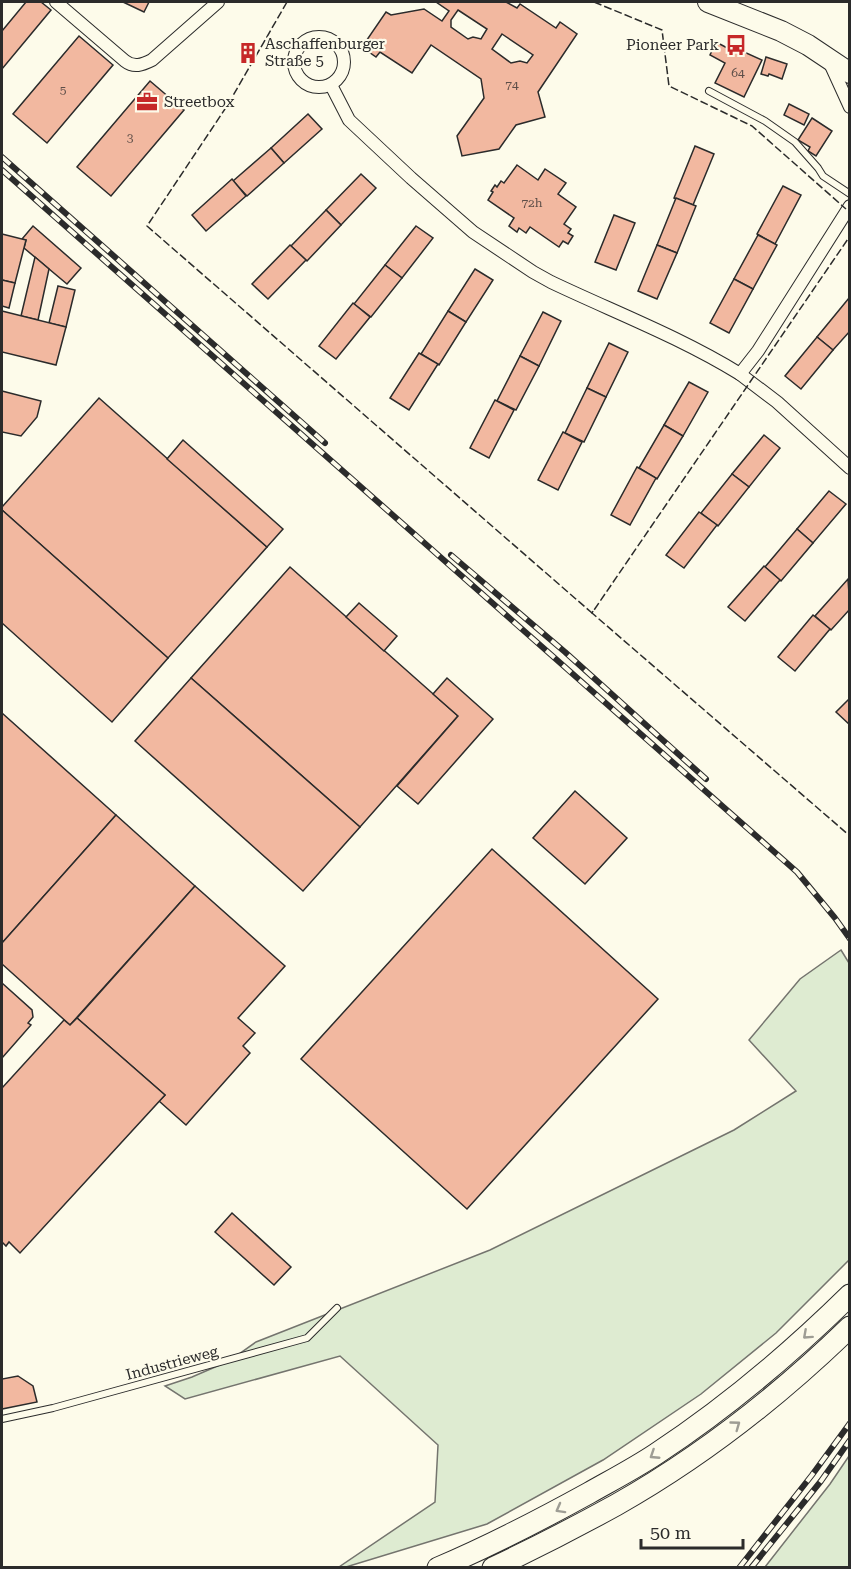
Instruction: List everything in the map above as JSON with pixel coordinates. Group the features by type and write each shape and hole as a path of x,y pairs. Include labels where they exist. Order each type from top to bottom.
{"highway":[{"path":"438,1568 546,1517 656,1454 762,1375 849,1295"},
{"path":"493,1568 589,1520 668,1473 743,1420 849,1327"}],"main road":[{"path":"708,2 781,31 808,45 848,71"}],"street":[{"path":"56,2 125,61 135,65 145,64 152,60 218,2"},
{"path":"326,38 342,50 343,70 331,85 310,86 301,79 296,71 294,61 296,54 307,41 326,38"},
{"path":"827,57 849,107"},
{"path":"331,85 349,120 473,232 551,282 723,363 777,402 849,468"},
{"path":"740,374 758,351 849,206"}],"lane":[{"path":"709,91 765,121 795,142 823,176 849,194"},
{"name":"Industrieweg","path":"2,1419 53,1408 307,1338 337,1308"}],"green space":[{"path":"841,950 849,963 849,1260 776,1333 701,1394 603,1460 487,1524 346,1567 339,1567 435,1502 438,1445 340,1356 185,1399 165,1386 229,1361 256,1342 490,1250 734,1130 796,1091 749,1040 800,979"},
{"path":"849,1456 849,1567 765,1567 830,1484"}],"building":[{"path":"26,2 41,2 51,10 2,69 2,31"},
{"path":"123,2 149,2 144,12"},
{"path":"436,2 506,2 517,8 520,4 556,28 560,22 577,34 538,92 545,117 516,125 499,149 462,156 457,136 484,98 481,79 431,45 412,73 380,52 376,57 362,47 386,12 391,15 424,9 442,21 449,11","holes":["458,10 487,29 481,39 473,37 468,39 451,27 451,20","502,34 533,55 527,63 520,61 511,63 492,49"]},
{"path":"79,36 113,65 47,143 13,114"},
{"path":"716,42 731,50 733,47 762,60 744,97 715,83 725,63 710,55"},
{"name":"Aschaffenburger Straße 5","path":"250,47 255,52 246,60 241,55"},
{"path":"766,57 787,64 782,79 769,74 768,76 761,74"},
{"path":"150,81 184,110 111,196 77,167"},
{"path":"789,104 809,114 804,125 784,115"},
{"path":"308,114 322,129 284,163 271,148"},
{"path":"812,118 832,131 816,156 808,151 810,147 798,140"},
{"path":"695,146 714,154 693,205 674,198"},
{"path":"271,148 284,163 247,196 233,181"},
{"path":"517,165 538,180 545,169 566,183 558,194 576,207 564,224 571,229 568,233 573,236 568,244 563,241 559,247 530,227 526,233 519,228 517,232 509,226 514,218 488,200 495,185 497,187 501,181 504,183"},
{"path":"361,174 376,188 341,225 326,210"},
{"path":"232,179 246,196 206,231 192,215"},
{"path":"783,186 801,195 775,244 757,234"},
{"path":"676,198 696,206 677,253 657,245"},
{"path":"326,210 341,225 307,261 291,246"},
{"path":"614,215 635,223 616,270 595,262"},
{"path":"33,226 81,268 67,284 24,248 26,240 22,239"},
{"path":"416,226 433,238 402,278 385,265"},
{"path":"2,234 26,240 15,283 2,280"},
{"path":"758,235 777,245 753,289 734,279"},
{"path":"290,245 306,260 268,299 252,284"},
{"path":"657,245 677,253 657,299 638,291"},
{"path":"35,257 49,269 38,320 21,316"},
{"path":"385,265 402,278 371,317 354,304"},
{"path":"475,269 493,280 466,322 448,311"},
{"path":"734,279 753,289 729,333 710,323"},
{"path":"2,280 15,283 9,308 2,306"},
{"path":"58,286 75,290 66,327 49,323"},
{"path":"849,298 850,331 833,350 817,337"},
{"path":"353,303 370,317 336,359 319,346"},
{"path":"2,311 66,327 56,365 2,352"},
{"path":"448,311 466,322 439,365 421,354"},
{"path":"543,312 561,321 539,366 520,356"},
{"path":"817,337 833,350 801,389 785,376"},
{"path":"609,343 628,352 606,397 587,388"},
{"path":"419,353 438,364 409,410 390,398"},
{"path":"520,356 539,366 516,410 497,401"},
{"path":"689,382 708,392 683,436 664,425"},
{"path":"587,388 606,397 584,442 565,433"},
{"path":"2,391 41,401 37,417 21,436 2,432"},
{"path":"99,398 267,547 168,658 2,510 2,507"},
{"path":"495,400 514,410 489,458 470,448"},
{"path":"664,425 683,436 657,479 639,468"},
{"path":"563,432 582,442 558,490 538,480"},
{"path":"764,435 780,448 749,487 732,474"},
{"path":"183,440 283,529 267,547 167,459"},
{"path":"637,467 656,478 630,525 611,515"},
{"path":"732,474 749,487 718,526 701,513"},
{"path":"829,491 846,504 813,543 797,529"},
{"path":"2,510 168,658 112,722 2,623"},
{"path":"699,512 717,525 684,568 666,555"},
{"path":"797,529 813,543 781,581 765,567"},
{"path":"764,566 780,580 745,621 728,607"},
{"path":"290,567 458,716 360,827 191,678"},
{"path":"848,579 850,609 831,630 815,616"},
{"path":"359,603 397,636 384,651 346,617"},
{"path":"813,615 830,629 795,671 778,657"},
{"path":"191,678 360,827 303,891 135,741"},
{"path":"447,678 493,719 418,804 397,786 458,716 433,694"},
{"path":"850,698 850,725 836,712"},
{"path":"2,713 116,815 2,943"},
{"path":"575,791 627,838 585,884 533,838"},
{"path":"116,815 195,886 70,1025 2,964 2,943"},
{"path":"492,849 658,999 467,1209 301,1059"},
{"path":"195,886 285,966 238,1018 255,1033 243,1046 250,1053 186,1125 159,1101 165,1095 77,1018"},
{"path":"2,983 32,1010 33,1017 28,1023 31,1025 2,1058"},
{"path":"77,1018 165,1095 20,1253 9,1242 6,1246 2,1242 2,1088 64,1020 70,1025"},
{"path":"232,1213 291,1267 274,1285 215,1232"},
{"path":"18,1376 33,1386 37,1402 2,1409 2,1379"}],"railway":[{"path":"2,157 325,443"},
{"path":"2,170 797,872 850,939"},
{"path":"451,555 565,652 706,779"},
{"path":"739,1568 850,1423"},
{"path":"751,1568 821,1481 850,1440"}],"fence":[{"path":"287,2 227,106 147,226 592,613 850,236"},
{"path":"594,2 662,30 669,86 752,126 846,209"},
{"path":"593,611 592,613 850,836"}],"place":[{"name":"Pioneer Park","path":"736,45"},
{"name":"Aschaffenburger Straße 5","path":"248,53"},
{"name":"Streetbox","path":"147,102"}]}
